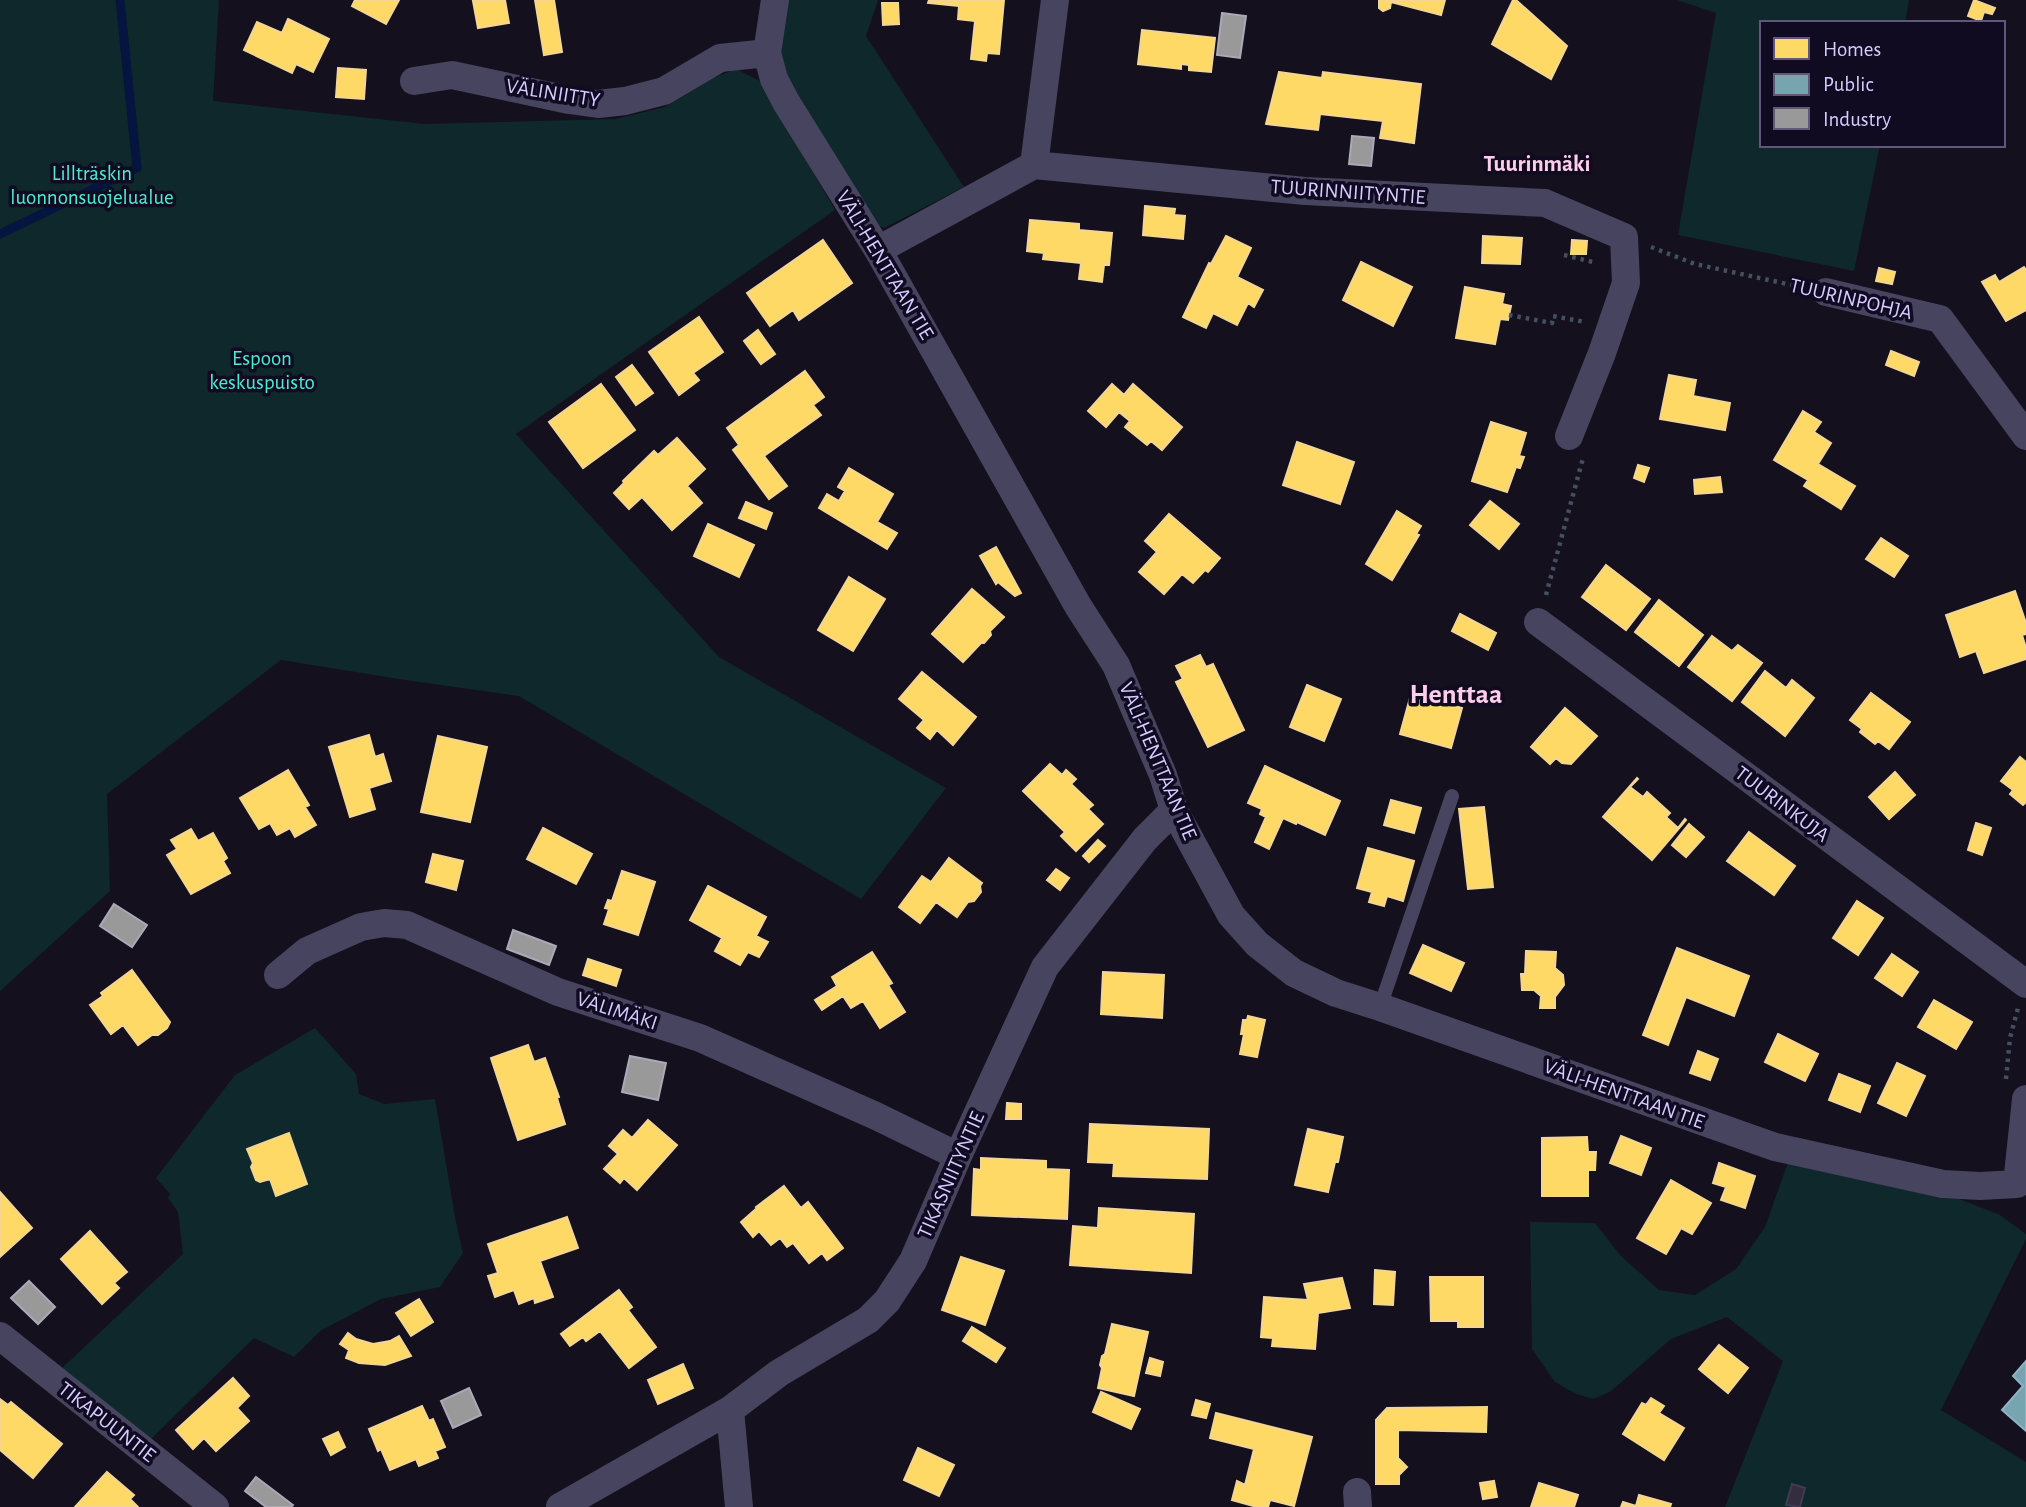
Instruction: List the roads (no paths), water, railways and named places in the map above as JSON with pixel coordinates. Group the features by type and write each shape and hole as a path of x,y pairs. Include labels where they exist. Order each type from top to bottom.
{"street":[{"name":"VÄLI-HENTTAAN TIE","path":"775,0 766,53 774,79 878,250 1078,606 1116,665 1163,775 1174,810 1231,915 1258,944 1294,974 1336,993 1774,1147 1943,1184 2021,1192"},
{"path":"878,250 1034,165 1055,0"},
{"name":"VÄLINIITTY","path":"414,81 452,75 598,104 625,101 664,90 720,58 766,53"},
{"name":"TUURINNIITYNTIE","path":"1034,165 1305,191 1545,203 1624,237 1626,282 1602,353 1569,436"},
{"name":"TUURINPOHJA","path":"1826,292 1940,319 2026,436"},
{"name":"TUURINKUJA","path":"1538,622 2023,994"},
{"name":"TIKASNIITYNTIE","path":"730,1409 779,1373 868,1320 887,1301 913,1261 1045,967 1145,839 1174,810"},
{"name":"VÄLIMÄKI","path":"278,975 307,951 361,927 384,923 407,925 558,992 700,1038 876,1116 958,1156"},
{"path":"2020,1105 2021,1192"},
{"name":"TIKAPUUNTIE","path":"0,1336 215,1507"},
{"path":"560,1507 730,1409 739,1507"}],"lane":[{"path":"1380,1007 1452,796"}],"waterway":[{"path":"0,234 137,168 120,0"}],"district":[{"name":"Tuurinmäki","path":"1537,164"},
{"name":"Henttaa","path":"1456,695"}],"park label":[{"name":"Lillträskin luonnonsuojelualue","path":"92,185"},
{"name":"Espoon keskuspuisto","path":"262,370"}]}
